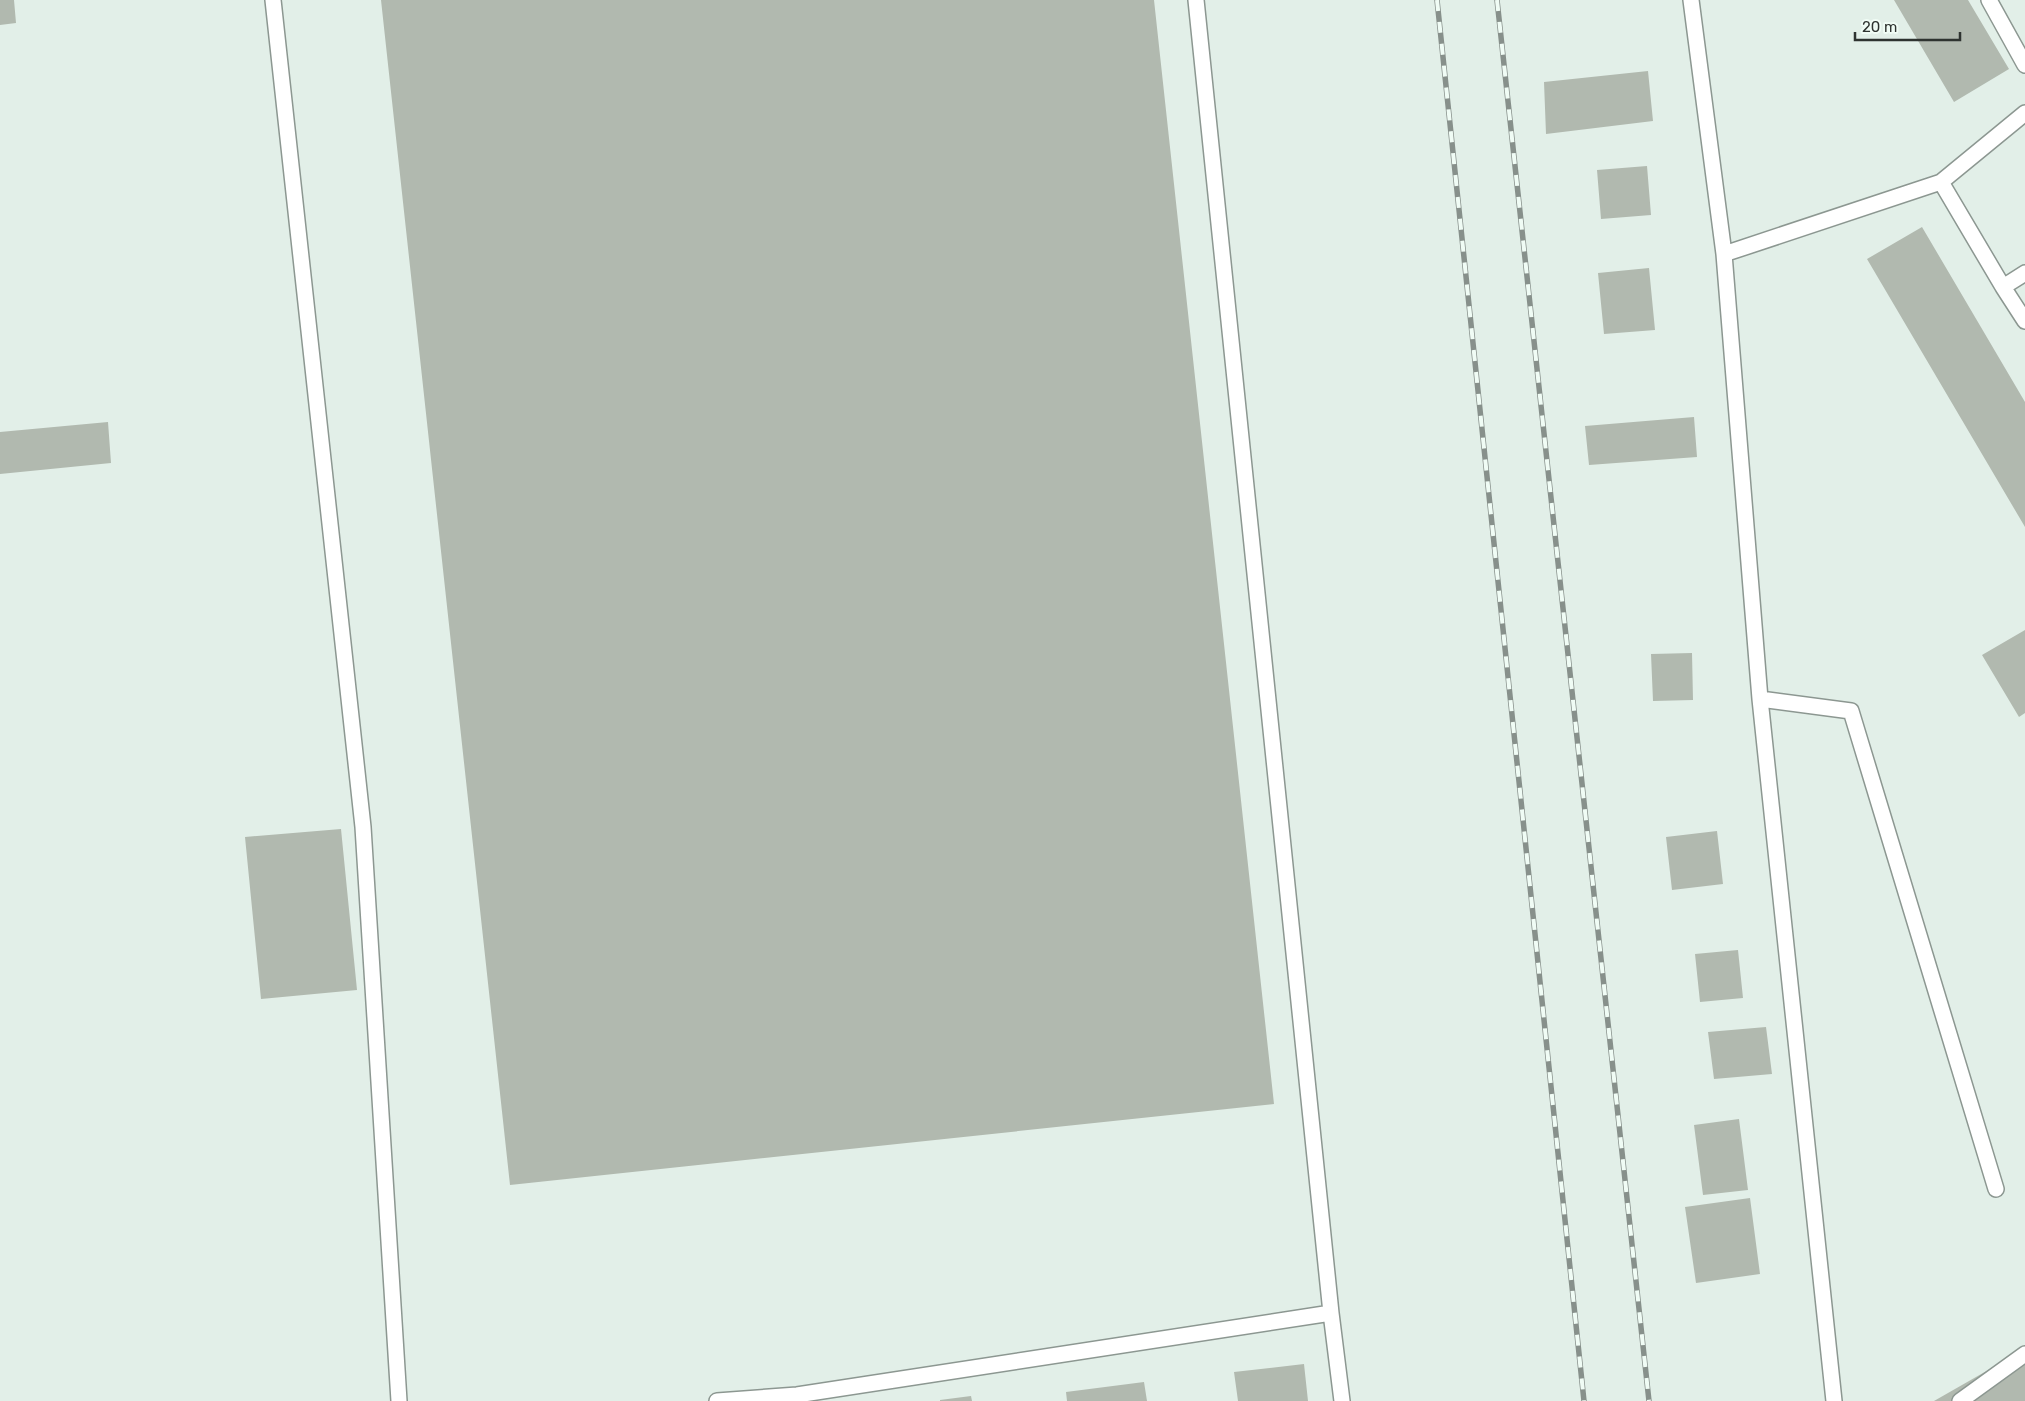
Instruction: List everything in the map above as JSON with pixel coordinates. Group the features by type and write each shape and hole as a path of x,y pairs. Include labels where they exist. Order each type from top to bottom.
{"lane":[{"path":"274,0 363,826 399,1401"},
{"path":"1196,0 1331,1313 1342,1401"},
{"path":"1692,0 1724,254 1760,698 1834,1401"},
{"path":"1989,0 2025,65"},
{"path":"1724,254 1941,182 2025,113"},
{"path":"1941,182 2025,321"},
{"path":"2003,287 2025,273"},
{"path":"1760,698 1851,711 1996,1189"},
{"path":"718,1401 797,1398 1331,1313"},
{"path":"1960,1401 2025,1354"}],"building":[{"path":"0,0 14,0 16,23 0,25"},
{"path":"381,0 1154,0 1274,1104 510,1185"},
{"path":"1894,0 1968,0 2009,69 1954,102"},
{"path":"1648,71 1653,121 1546,134 1544,82"},
{"path":"1647,166 1651,215 1601,219 1597,170"},
{"path":"1922,227 2025,402 2025,527 1867,259"},
{"path":"1649,268 1655,330 1604,334 1598,273"},
{"path":"1694,417 1697,457 1589,465 1585,426"},
{"path":"108,422 111,463 0,474 0,432"},
{"path":"2025,630 2025,713 2019,717 1982,655"},
{"path":"1692,653 1693,700 1653,701 1651,654"},
{"path":"341,829 357,990 261,999 245,837"},
{"path":"1717,831 1723,884 1672,890 1666,837"},
{"path":"1738,950 1743,998 1700,1002 1695,954"},
{"path":"1766,1027 1772,1074 1714,1079 1708,1032"},
{"path":"1739,1119 1748,1190 1703,1195 1694,1125"},
{"path":"1750,1198 1760,1274 1696,1283 1685,1207"},
{"path":"2025,1349 2025,1401 1934,1401"},
{"path":"1304,1364 1308,1401 1238,1401 1234,1372"},
{"path":"1144,1382 1147,1401 1067,1401 1066,1392"},
{"path":"971,1396 972,1401 940,1401 940,1400"}],"railway":[{"path":"1437,0 1584,1401"},
{"path":"1497,0 1649,1401"}]}
